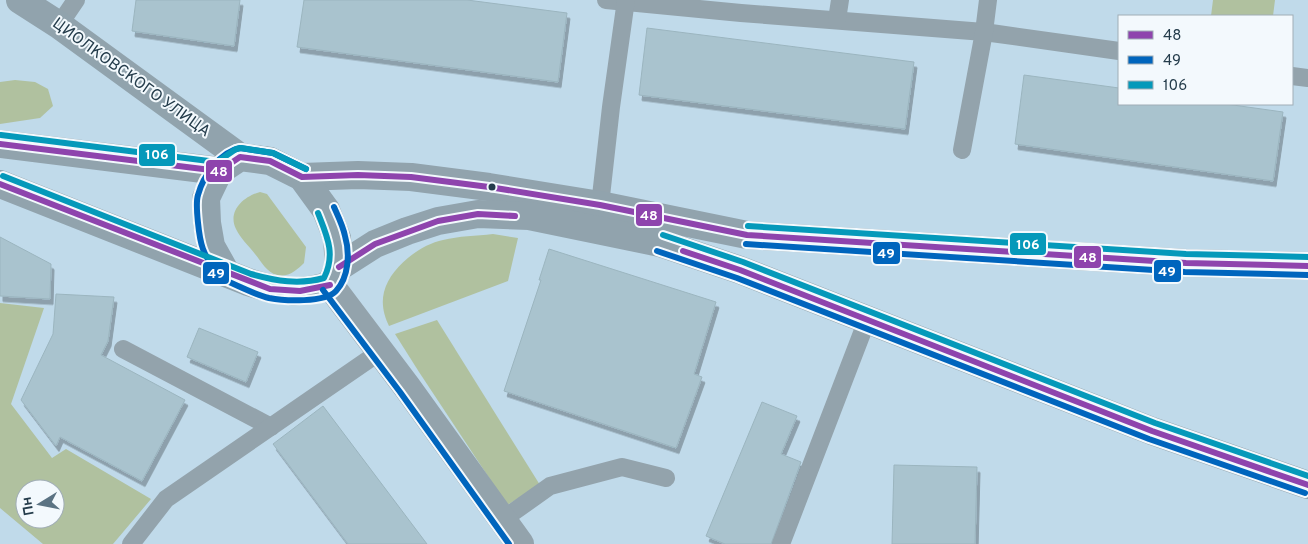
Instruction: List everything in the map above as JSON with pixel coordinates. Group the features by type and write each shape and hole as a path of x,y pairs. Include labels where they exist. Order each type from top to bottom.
{"main road":[{"name":"ЦИОЛКОВСКОГО УЛИЦА","path":"20,0 59,26 230,164"},
{"path":"0,144 230,164 270,161 302,177 326,210 337,238 335,276"},
{"path":"225,271 211,246 207,223 206,198 230,164"},
{"path":"302,177 358,175 411,177 490,187 600,205 747,235 1186,263 1308,266"},
{"path":"0,184 270,289 292,292 312,291 335,276 375,244 406,231 438,221 478,214 529,216 660,243 740,270 1152,432 1308,485"},
{"path":"740,270 735,249 747,235"}],"street":[{"path":"335,276 381,351 520,544"}],"lane":[{"path":"59,26 76,0"},
{"path":"606,0 742,6 837,20 984,32 1118,51"},
{"path":"837,20 840,0"},
{"path":"962,150 984,32 988,0"},
{"path":"600,205 625,1"},
{"path":"1293,76 1308,78"},
{"path":"781,544 867,320"},
{"path":"124,349 271,427"},
{"path":"131,544 166,499 381,351"},
{"path":"502,520 550,486 622,467 666,478"}],"green space":[{"path":"1213,0 1275,0 1273,15 1211,15"},
{"path":"15,80 35,82 48,89 53,106 40,118 0,124 0,82"},
{"path":"260,192 267,194 306,247 304,263 289,274 281,276 273,274 267,269 236,229 234,222 235,210 248,197"},
{"path":"493,234 518,238 508,281 389,326 383,310 384,292 392,274 399,266 415,252 434,243 461,237"},
{"path":"0,303 44,308 11,404 52,458 66,449 151,499 113,544 43,544 25,529 65,529 65,479 15,479 15,521 0,508"},
{"path":"437,320 540,485 507,505 395,334"}],"building":[{"path":"136,0 240,0 234,46 132,31"},
{"path":"304,0 467,0 567,13 558,82 297,47"},
{"path":"647,28 914,62 905,129 639,95"},
{"path":"1024,75 1118,88 1118,105 1233,105 1283,112 1273,181 1015,144"},
{"path":"0,237 51,264 50,299 0,296"},
{"path":"549,249 716,302 694,374 702,377 676,448 504,391 541,280 539,280"},
{"path":"56,294 114,297 108,341 101,355 185,400 142,481 60,437 56,446 21,400 53,334"},
{"path":"199,328 258,352 246,382 187,357"},
{"path":"762,402 797,416 781,454 801,462 771,544 725,544 706,536"},
{"path":"323,406 427,544 348,544 273,444"},
{"path":"894,465 977,467 975,544 892,544"}],"transit line":[{"name":"106","path":"1,135 217,162 236,149 241,148 273,153 306,169"},
{"name":"48","path":"0,144 219,171 240,157 270,161 302,177 358,175 411,177 489,187 600,205 747,235 1186,263 1308,266"},
{"name":"49","path":"306,169 273,153 240,148 226,154 213,166 200,188 197,199 197,213 203,249 218,276 251,292 269,298 304,300 331,295 344,279 348,257 344,232 334,207"},
{"name":"106","path":"3,176 251,274 269,279 297,282 324,278 328,269 330,253 327,237 318,213"},
{"name":"48","path":"0,184 270,289 300,291 330,285"},
{"name":"48","path":"339,267 375,244 438,221 478,214 515,216"},
{"name":"106","path":"748,226 1186,254 1308,257"},
{"name":"106","path":"663,235 743,262 1155,423 1308,476"},
{"name":"49","path":"746,244 1185,272 1308,275"},
{"name":"49","path":"657,251 737,278 1149,439 1305,493"},
{"name":"48","path":"683,251 740,270 1152,431 1308,485"},
{"name":"49","path":"323,290 400,392 509,544"}]}
